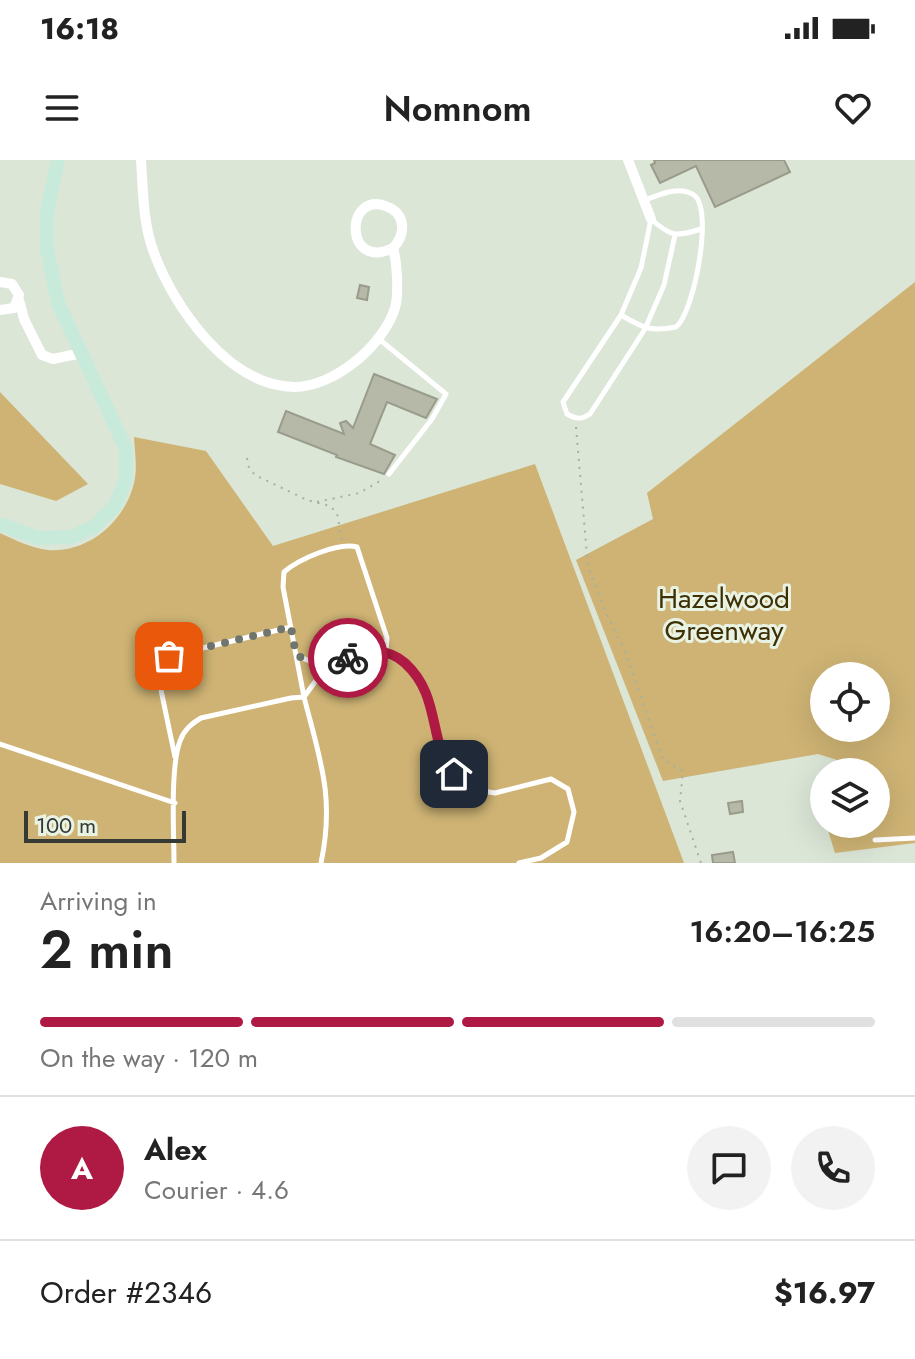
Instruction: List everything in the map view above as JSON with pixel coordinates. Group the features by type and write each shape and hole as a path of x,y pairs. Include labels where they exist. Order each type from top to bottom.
{"street":[{"path":"0,524 38,538 71,537 94,527 115,506 126,479 126,449 58,303 47,249 47,212 58,160"},
{"path":"141,160 152,250 174,292 201,335 242,370 266,382 296,387 324,380 353,365 378,338 395,308 397,260 393,248"},
{"path":"628,160 651,219"},
{"path":"385,205 398,214 403,228 402,236 393,248 377,253 362,246 354,232 355,223 363,210 385,205"},
{"path":"0,282 16,287 24,319 42,355 53,359 82,353"},
{"path":"19,300 5,310 24,319"}],"lane":[{"path":"621,315 645,329 657,331 676,327 682,323 698,271 701,205 691,193 668,192 644,201"},
{"path":"651,219 663,230 675,235 701,229"},
{"path":"651,219 641,268 621,315 563,402 567,414 576,418 590,414 645,329 664,285 675,235"},
{"path":"378,338 446,394 432,419 389,474"},
{"path":"321,863 328,830 328,791 304,697 283,587 284,572 296,562 348,545 357,547 387,638 386,651"},
{"path":"176,759 157,671 169,656 291,627"},
{"path":"296,655 314,663 328,664 366,652 395,654 417,674 431,702 443,760 465,788 495,793 551,779 568,789 574,812 567,842 541,858 519,863"},
{"path":"174,863 176,759 180,740 189,725 201,718 304,697 328,664"},
{"path":"0,744 175,803"},
{"path":"875,840 915,838"}],"path":[{"path":"576,418 588,567 625,651 663,760 683,771 680,801 701,863"},
{"path":"247,458 249,468 255,475 283,490 330,506 337,513 339,538 348,545"},
{"path":"316,502 359,493 389,474"}],"green space":[{"name":"Hazelwood Greenway","path":"915,282 915,843 835,853 830,838 890,838 890,758 831,758 818,754 663,781 576,560 653,519 647,493"},
{"path":"0,392 88,484 56,501 0,484"},
{"path":"134,437 206,451 273,546 535,464 684,863 0,863 0,533 29,546 48,550 76,547 101,534 121,513 133,487 136,469"}],"building":[{"path":"654,160 784,160 790,172 715,207 696,166 660,183 651,165 655,163"},
{"path":"360,285 369,287 367,300 357,298"},
{"path":"374,374 437,399 426,418 387,402 370,444 395,455 384,474 278,432 286,411 344,434 340,423 346,421 353,428"},
{"path":"742,801 743,812 730,814 728,803"},
{"path":"733,852 735,863 713,863 712,855"}],"way so far":[{"path":"169,656 291,627 296,655 314,663 328,664 348,658"}],"route":[{"path":"348,658 366,652 386,651 395,654 417,674 431,702 443,760 454,774"}]}
